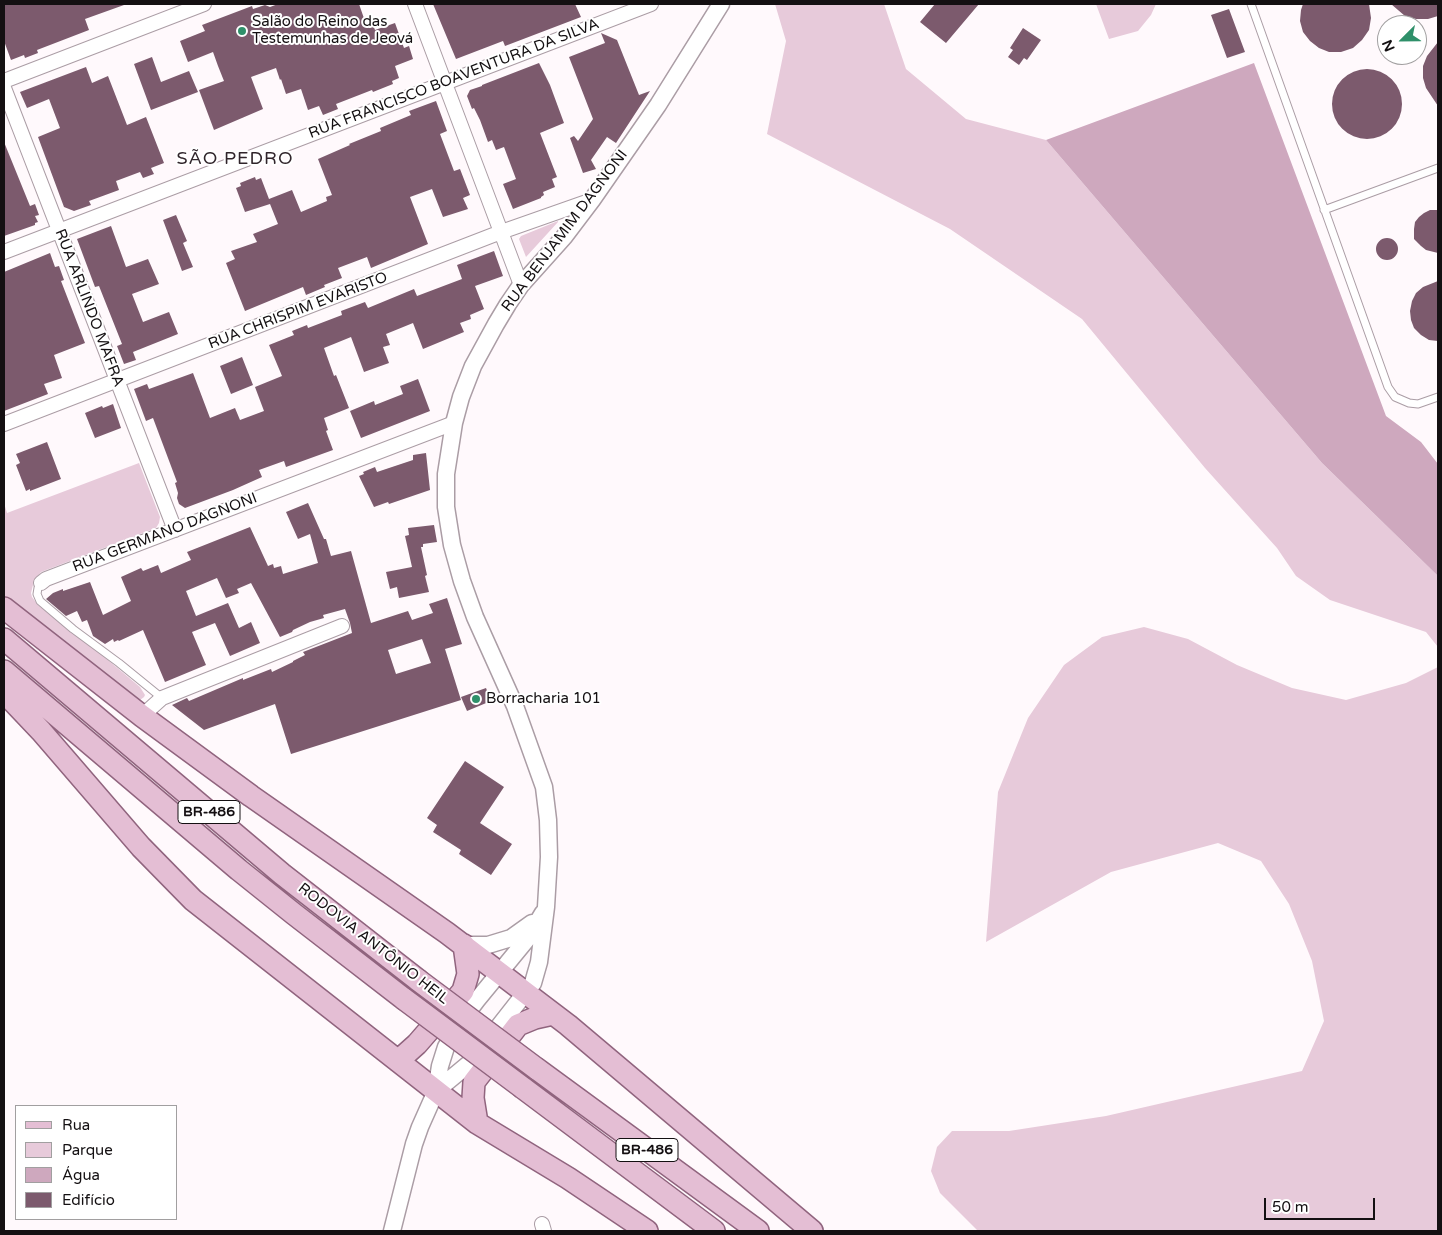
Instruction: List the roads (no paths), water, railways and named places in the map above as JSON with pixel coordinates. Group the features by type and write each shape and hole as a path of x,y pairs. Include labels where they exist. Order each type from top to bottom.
{"main road":[{"path":"4,608 142,716 499,972 553,1014 812,1231"},
{"name":"RODOVIA ANTÔNIO HEIL","path":"4,639 282,874 418,980 758,1231"},
{"name":"RODOVIA ANTÔNIO HEIL","path":"4,671 239,870 294,914 404,999 714,1231"},
{"path":"4,692 41,731 141,847 193,900 477,1122 568,1178 646,1231"},
{"path":"398,1061 417,1044 463,991 468,974 464,946"},
{"path":"477,1122 473,1098 474,1082 518,1025 535,1018 553,1014"}],"street":[{"path":"4,81 204,4"},
{"path":"415,4 522,285"},
{"name":"RUA FRANCISCO BOAVENTURA DA SILVA","path":"4,252 651,4"},
{"name":"RUA BENJAMIM DAGNONI","path":"436,1091 470,1062 533,983 539,962 546,907 548,856 548,820 544,787 515,706 475,617 452,545 446,507 446,474 454,423 473,366 496,324 522,285 564,237 592,200 658,105 721,4"},
{"name":"RUA ARLINDO MAFRA","path":"4,88 175,530"},
{"name":"RUA CHRISPIM EVARISTO","path":"4,424 501,232 592,200"},
{"name":"RUA GERMANO DAGNONI","path":"41,583 454,423"},
{"path":"142,716 162,698 342,626"},
{"path":"464,946 488,945 511,938 531,925 546,907"},
{"name":"RUA BENJAMIM DAGNONI","path":"436,1091 446,1047 458,1025 533,931 546,907"},
{"path":"392,1231 420,1127 436,1091"}],"lane":[{"path":"1251,4 1388,387 1395,397 1409,403 1418,404 1438,396"},
{"path":"1324,210 1438,168"},
{"name":"RUA GERMANO DAGNONI","path":"41,583 37,594 40,601 162,698"}],"water":[{"path":"1254,63 1386,416 1421,442 1438,464 1438,576 1322,463 1046,140"}],"place":[{"name":"Salão do Reino das Testemunhas de Jeová","path":"242,31"},
{"name":"Borracharia 101","path":"476,699"}],"district":[{"name":"SÃO PEDRO","path":"235,159"}]}
